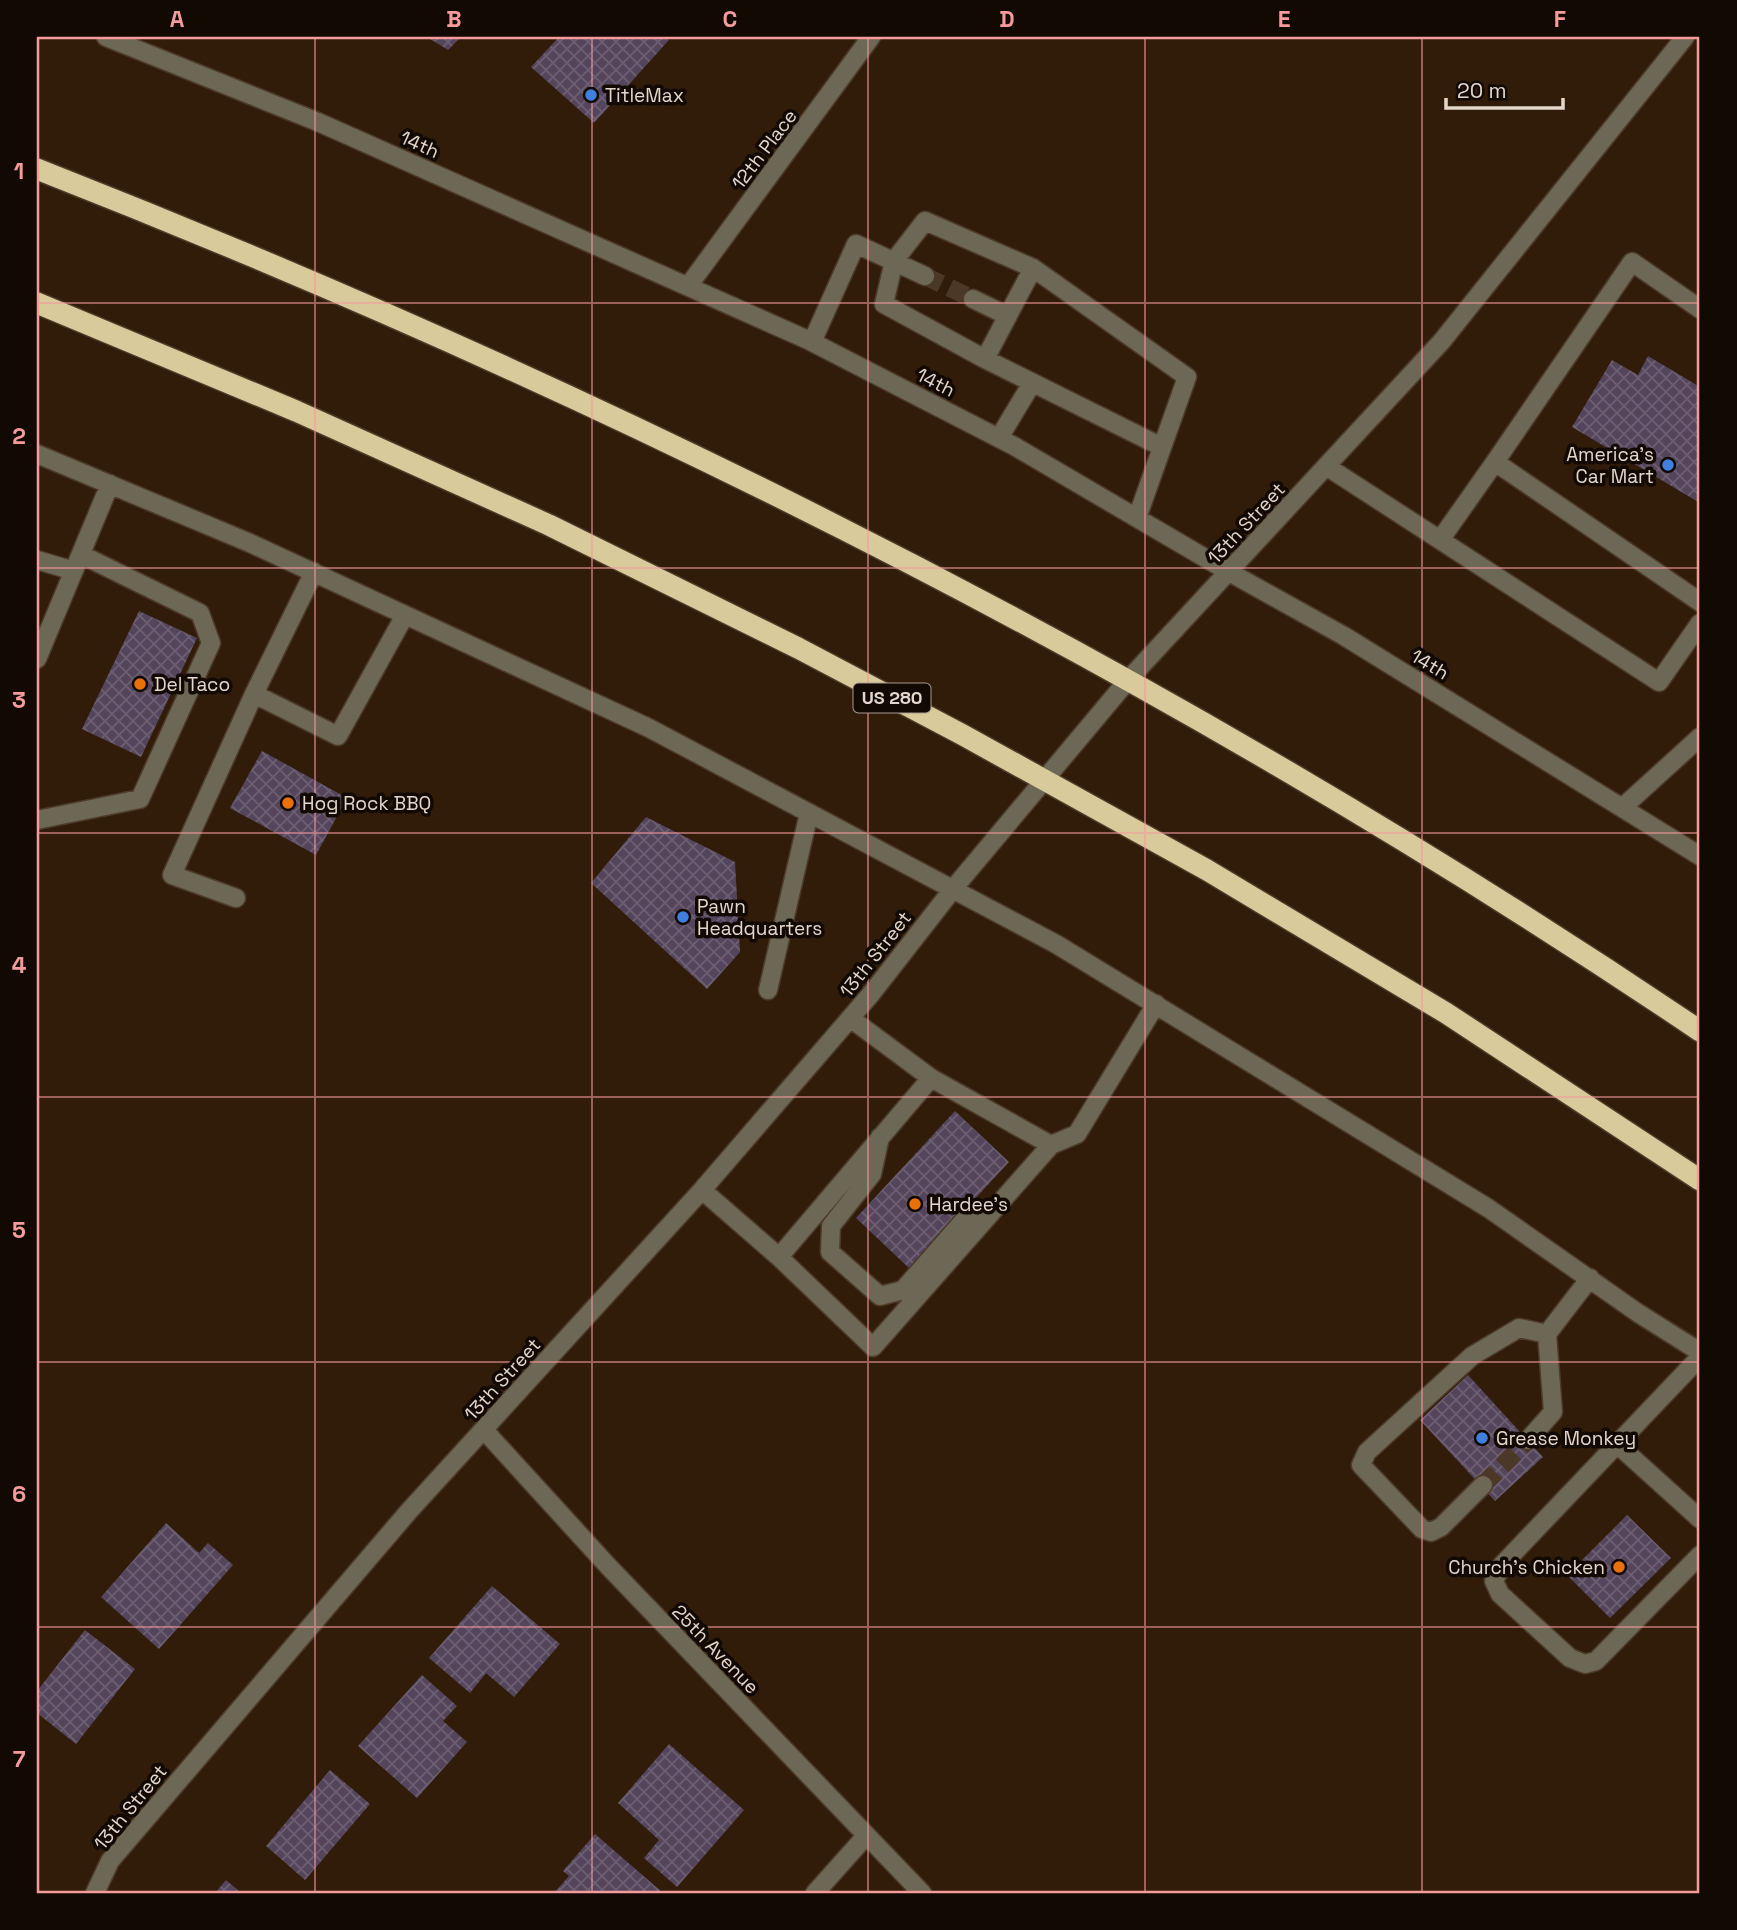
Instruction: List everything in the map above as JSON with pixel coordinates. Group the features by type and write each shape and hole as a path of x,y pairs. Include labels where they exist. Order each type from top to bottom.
{"highway":[{"path":"37,169 368,306 592,407 801,509 1128,680 1408,842 1700,1031"},
{"name":"US 280","path":"37,303 296,411 549,525 799,649 1207,870 1446,1013 1700,1180"}],"street":[{"name":"14th","path":"106,37 318,122 689,285 812,342 999,438 1344,636 1700,856"},
{"name":"12th Place","path":"689,285 871,37"},
{"name":"13th Street","path":"95,1893 110,1861 249,1696 409,1511 702,1190 850,1018 953,889 1128,680 1442,341 1685,37"},
{"path":"1137,518 1187,377 1033,268 925,221 894,261 884,304 985,359 1162,447"},
{"path":"812,342 856,244 925,276"},
{"path":"1440,540 1632,262 1700,309"},
{"path":"985,359 1033,268"},
{"path":"972,299 1008,316"},
{"path":"999,438 1032,383"},
{"path":"37,454 314,572 649,728 1056,944 1488,1208 1700,1354 1502,1565 1494,1581 1500,1594 1570,1658 1585,1664 1596,1661 1700,1555"},
{"path":"1495,462 1700,602"},
{"path":"1326,466 1659,682 1700,623"},
{"path":"37,659 110,484"},
{"path":"37,560 78,563 200,613 211,643 140,799 37,820"},
{"path":"236,898 172,875 254,694 314,572"},
{"path":"254,694 338,736 405,614"},
{"path":"1623,807 1700,737"},
{"path":"768,990 808,813"},
{"path":"702,1190 779,1257 873,1348 1051,1145 1077,1135 1156,1004"},
{"path":"850,1018 931,1078 1051,1145"},
{"path":"779,1257 931,1078"},
{"path":"880,1137 872,1174 831,1226 830,1252 880,1296 903,1290 966,1218 985,1220"},
{"path":"1528,1440 1553,1412 1547,1334 1590,1278"},
{"path":"1483,1485 1441,1527 1431,1532 1422,1529 1360,1465 1367,1452 1472,1356 1519,1328 1547,1334"},
{"name":"25th Avenue","path":"484,1430 608,1566 922,1893"},
{"path":"1617,1444 1700,1519"},
{"path":"815,1893 865,1836"}],"building":[{"path":"427,37 461,37 448,50"},
{"name":"TitleMax","path":"559,37 665,37 669,40 594,123 531,67"},
{"name":"America's Car Mart","path":"1648,356 1700,387 1700,503 1572,427 1612,360 1638,375"},
{"name":"Del Taco","path":"139,611 197,638 141,757 82,729"},
{"name":"Hog Rock BBQ","path":"262,751 347,798 316,855 230,808"},
{"name":"Pawn Headquarters","path":"646,817 735,862 740,952 707,989 591,883"},
{"path":"955,1111 1009,1162 910,1269 856,1218"},
{"name":"Grease Monkey","path":"1468,1375 1543,1457 1495,1501 1420,1420"},
{"name":"Church's Chicken","path":"1627,1515 1671,1558 1610,1618 1567,1575"},
{"path":"166,1523 199,1553 208,1543 233,1565 159,1649 101,1597"},
{"path":"492,1586 560,1644 514,1697 486,1673 470,1693 429,1658"},
{"path":"85,1630 135,1669 76,1744 37,1713 37,1691"},
{"path":"422,1675 457,1706 443,1721 467,1742 417,1798 358,1746"},
{"path":"669,1744 744,1810 677,1887 644,1858 659,1840 618,1803"},
{"path":"330,1770 370,1804 305,1880 266,1846"},
{"path":"595,1834 663,1893 554,1893 569,1876 563,1871"},
{"path":"226,1880 241,1893 215,1893"}],"tunnel":[{"path":"925,276 973,299"},
{"path":"1483,1485 1528,1440"}],"place":[{"name":"TitleMax","path":"591,95"},
{"name":"America's Car Mart","path":"1668,465"},
{"name":"Del Taco","path":"140,684"},
{"name":"Hog Rock BBQ","path":"288,803"},
{"name":"Pawn Headquarters","path":"683,917"},
{"name":"Hardee's","path":"915,1204"},
{"name":"Grease Monkey","path":"1482,1438"},
{"name":"Church's Chicken","path":"1619,1567"}]}
